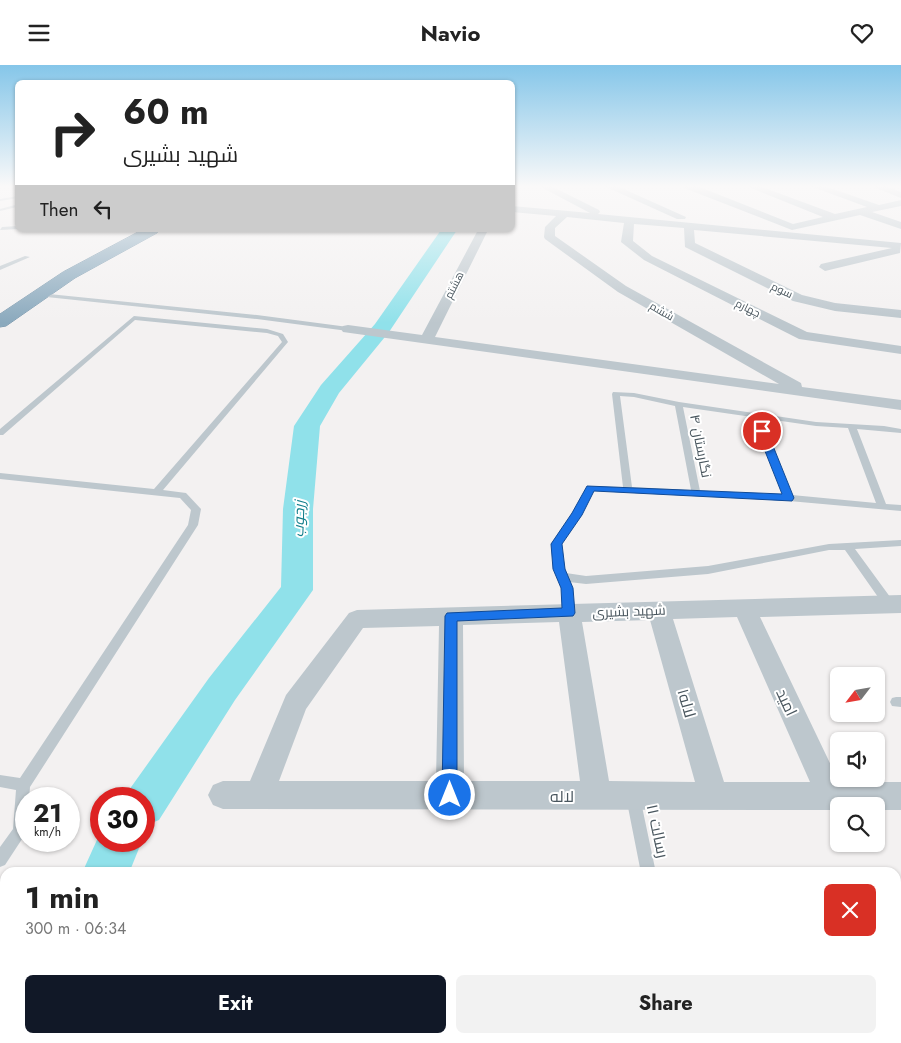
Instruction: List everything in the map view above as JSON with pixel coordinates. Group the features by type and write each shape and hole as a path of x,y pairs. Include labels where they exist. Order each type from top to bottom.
{"highway":[{"path":"0,322 80,269 148,232"}],"street":[{"name":"هشتم","path":"422,340 482,232"},
{"name":"ششم","path":"550,232 549,237 622,289 806,392"},
{"name":"چهارم","path":"628,232 627,242 648,258 804,335 901,350"},
{"name":"سوم","path":"687,232 690,245 798,298 835,307 901,314"},
{"path":"777,232 901,246"},
{"path":"825,267 901,250"},
{"path":"348,329 901,405"},
{"name":"شهید بشیری","path":"259,795 295,703 357,619 895,604"},
{"name":"امید","path":"744,608 831,796"},
{"name":"لاله۱","path":"659,611 714,796"},
{"path":"568,613 597,796"},
{"path":"450,795 451,616"},
{"name":"لاله","path":"223,795 901,796"}],"lane":[{"path":"0,268 27,257"},
{"path":"39,295 257,317 348,329"},
{"path":"0,433 134,319 267,331 281,335 284,342 156,493"},
{"path":"628,491 616,394 634,395 816,424 884,428 901,431"},
{"name":"نگارستان ۴","path":"679,403 696,494"},
{"path":"755,414 789,498"},
{"path":"852,427 882,506"},
{"path":"0,476 183,495 196,509 192,525 23,785 20,831 0,860"},
{"path":"568,613 567,588 564,577 559,569 556,544 576,515 591,488 789,498 901,508"},
{"path":"564,577 586,580 708,571 829,547 901,543"},
{"path":"848,546 895,604"},
{"path":"0,781 23,785"},
{"name":"رسالت ۱۱","path":"633,796 648,867"}],"waterway":[{"name":"زرجوب","path":"155,789 222,689 297,590 298,509 307,426 329,390 382,328 448,232"},
{"name":"زرجوب","path":"108,867 115,852"}],"route":[{"path":"450,795 451,616 568,613 567,588 564,577 559,569 556,544 576,515 591,488 789,498 762,431"}]}
